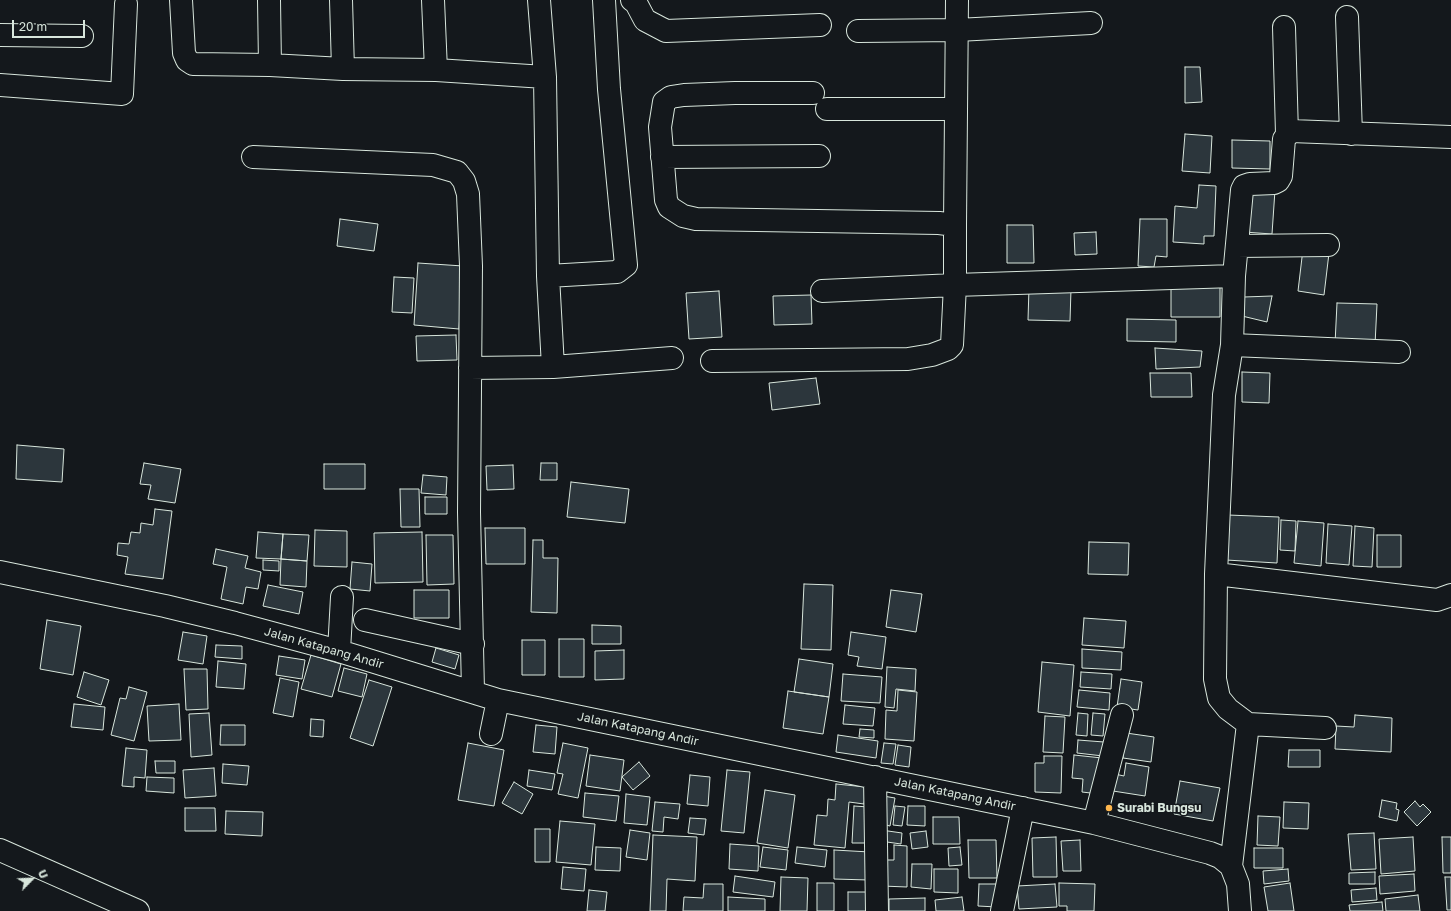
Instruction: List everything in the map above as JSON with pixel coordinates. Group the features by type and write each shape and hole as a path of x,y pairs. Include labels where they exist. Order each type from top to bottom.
{"street":[{"path":"181,0 184,53 187,60 193,64 343,69 436,70 545,77"},
{"path":"269,0 270,66"},
{"path":"341,0 343,69"},
{"path":"432,0 436,70"},
{"path":"539,0 545,77 548,276 553,367"},
{"path":"548,276 617,272 626,266 609,89 604,0"},
{"path":"632,0 636,2 645,20 666,31 820,25"},
{"path":"712,361 908,359 932,355 948,349 954,340 957,0"},
{"path":"0,85 122,94 126,4"},
{"path":"1347,17 1351,134"},
{"path":"858,31 957,30 1091,23"},
{"path":"1284,27 1287,134"},
{"path":"0,36 82,36"},
{"path":"955,225 939,223 696,219 683,216 669,208 666,200 660,127 664,102 671,97 735,93 820,101 956,109"},
{"path":"1325,728 1248,724 1228,709 1219,698 1216,679 1216,574 1224,395 1232,345 1234,276 1242,190 1244,186 1250,184 1274,183 1278,181 1281,176 1284,139 1291,131 1451,137"},
{"path":"662,157 819,156"},
{"path":"253,158 433,165 457,172 464,181 468,194 471,266 469,512 473,691"},
{"path":"1237,246 1328,245"},
{"path":"822,291 1234,276"},
{"path":"1232,345 1399,352"},
{"path":"470,368 553,367 672,358"},
{"name":"Jalan Katapang Andir","path":"0,572 166,606 338,651 473,691 498,700 1094,823 1210,853 1220,857 1231,866"},
{"path":"1216,574 1436,600 1451,596"},
{"path":"338,651 342,597"},
{"path":"365,620 473,644"},
{"path":"492,734 498,700"},
{"path":"1094,823 1122,715"},
{"path":"1240,911 1238,884 1231,866 1248,724"},
{"path":"875,777 878,911"},
{"path":"1002,911 1023,808"},
{"path":"0,850 138,911"}],"building":[{"path":"1185,67 1200,67 1202,102 1185,103"},
{"path":"1185,134 1212,136 1210,173 1182,171"},
{"path":"1232,140 1270,141 1270,169 1232,168"},
{"path":"1199,185 1216,186 1214,236 1204,236 1204,244 1173,242 1175,206 1197,208"},
{"path":"1248,188 1275,190 1272,234 1244,232"},
{"path":"340,219 378,224 374,251 337,246"},
{"path":"1140,219 1167,219 1167,257 1156,256 1154,267 1138,266"},
{"path":"1007,225 1033,225 1034,263 1007,263"},
{"path":"1096,232 1097,254 1075,255 1074,233"},
{"path":"1303,249 1329,253 1324,295 1298,291"},
{"path":"418,263 463,266 459,329 414,325"},
{"path":"394,277 414,278 412,313 392,312"},
{"path":"1171,284 1220,284 1220,317 1171,317"},
{"path":"1029,288 1071,289 1070,321 1028,320"},
{"path":"719,291 722,337 689,339 686,293"},
{"path":"811,295 812,324 774,325 773,296"},
{"path":"1272,296 1267,322 1242,316 1244,297"},
{"path":"1337,303 1377,304 1375,345 1335,344"},
{"path":"1127,319 1176,320 1176,342 1127,341"},
{"path":"456,335 457,360 417,361 416,336"},
{"path":"1155,348 1202,351 1200,367 1156,369"},
{"path":"1242,372 1270,373 1269,403 1242,402"},
{"path":"1150,373 1191,373 1192,397 1151,397"},
{"path":"816,378 820,404 772,410 769,383"},
{"path":"17,445 64,449 62,482 16,479"},
{"path":"144,463 181,469 175,503 148,499 151,485 140,484"},
{"path":"541,463 557,463 557,480 540,480"},
{"path":"324,464 365,464 365,489 324,489"},
{"path":"513,465 514,489 487,490 486,466"},
{"path":"423,475 447,477 446,495 421,493"},
{"path":"571,482 629,489 625,523 567,517"},
{"path":"400,489 419,489 420,527 401,527"},
{"path":"425,497 447,497 447,514 425,514"},
{"path":"155,509 172,511 163,579 125,574 128,557 117,555 118,543 129,544 131,532 140,533 141,523 153,525"},
{"path":"1228,515 1279,517 1277,563 1226,560"},
{"path":"1281,520 1296,521 1295,551 1280,550"},
{"path":"1298,521 1324,523 1321,566 1294,563"},
{"path":"1328,524 1352,526 1349,565 1326,563"},
{"path":"1355,526 1374,528 1372,567 1353,566"},
{"path":"485,528 525,528 525,564 486,564"},
{"path":"315,530 347,531 347,567 314,566"},
{"path":"258,532 283,534 281,559 256,558"},
{"path":"422,532 423,582 375,583 374,533"},
{"path":"283,534 309,535 307,561 281,559"},
{"path":"426,535 453,535 454,584 427,585"},
{"path":"1377,535 1401,535 1401,567 1377,567"},
{"path":"533,540 543,540 543,558 558,558 557,613 531,612"},
{"path":"1089,542 1129,543 1128,575 1088,574"},
{"path":"216,549 248,556 245,568 261,572 258,589 246,587 243,604 221,599 227,567 213,564"},
{"path":"281,559 307,561 306,587 280,585"},
{"path":"263,560 279,561 279,571 263,570"},
{"path":"352,562 372,564 370,591 350,589"},
{"path":"804,584 833,585 831,650 801,649"},
{"path":"268,585 303,592 299,614 263,606"},
{"path":"414,590 449,590 449,618 414,618"},
{"path":"891,590 922,594 916,632 886,627"},
{"path":"1084,618 1126,621 1124,648 1082,645"},
{"path":"47,620 81,626 73,675 40,669"},
{"path":"592,625 621,626 621,644 592,644"},
{"path":"183,632 207,636 203,664 178,660"},
{"path":"851,632 886,637 882,669 857,666 859,657 848,655"},
{"path":"559,639 584,639 584,677 559,677"},
{"path":"522,640 545,640 545,675 522,675"},
{"path":"216,645 242,646 242,659 215,657"},
{"path":"436,648 459,655 455,669 432,662"},
{"path":"1082,649 1122,652 1121,670 1082,668"},
{"path":"624,650 624,679 595,680 595,651"},
{"path":"311,655 341,664 332,697 301,689"},
{"path":"279,656 305,660 302,679 276,675"},
{"path":"799,659 833,664 829,697 794,692"},
{"path":"218,661 246,664 244,689 216,687"},
{"path":"1042,662 1074,665 1070,716 1038,712"},
{"path":"887,667 916,669 915,691 896,689 894,708 885,707"},
{"path":"344,668 367,674 362,697 338,691"},
{"path":"184,669 207,669 208,709 186,710"},
{"path":"84,672 109,680 101,705 77,697"},
{"path":"1081,672 1112,674 1111,689 1080,687"},
{"path":"843,674 882,677 880,703 841,701"},
{"path":"280,678 299,682 293,717 273,713"},
{"path":"1121,679 1142,682 1138,710 1117,707"},
{"path":"369,680 392,687 373,746 350,738"},
{"path":"129,687 147,692 134,741 111,735 120,698 126,699"},
{"path":"898,690 917,692 914,741 885,739 886,710 897,711"},
{"path":"1079,690 1110,693 1109,710 1077,707"},
{"path":"788,691 829,697 823,734 783,728"},
{"path":"74,704 105,707 103,730 71,727"},
{"path":"179,704 181,740 149,741 147,706"},
{"path":"845,705 875,708 873,726 843,724"},
{"path":"209,713 212,755 191,757 189,714"},
{"path":"1078,713 1088,714 1087,736 1076,735"},
{"path":"1093,713 1105,714 1103,736 1091,735"},
{"path":"1355,715 1392,718 1391,752 1335,749 1336,726 1354,727"},
{"path":"1045,716 1065,717 1063,753 1043,752"},
{"path":"311,719 324,720 323,737 310,736"},
{"path":"221,725 245,725 245,745 220,745"},
{"path":"536,725 557,727 555,754 533,752"},
{"path":"860,729 874,730 874,738 859,737"},
{"path":"1126,733 1154,737 1151,762 1123,758"},
{"path":"838,735 878,741 876,758 836,752"},
{"path":"1078,740 1104,742 1103,756 1077,753"},
{"path":"468,743 504,750 494,806 458,800"},
{"path":"563,743 588,748 578,798 558,794 563,774 557,773"},
{"path":"884,743 896,744 893,764 881,763"},
{"path":"898,745 911,747 909,767 895,765"},
{"path":"126,748 147,750 145,778 134,777 134,787 122,786"},
{"path":"1289,750 1320,750 1320,767 1288,767"},
{"path":"590,755 624,760 620,791 586,786"},
{"path":"1074,755 1102,758 1099,794 1082,792 1083,779 1072,778"},
{"path":"1044,756 1062,756 1061,793 1035,792 1035,763 1044,763"},
{"path":"155,761 175,761 175,773 156,773"},
{"path":"639,762 650,776 633,790 622,777"},
{"path":"1126,763 1149,767 1145,796 1113,791 1115,774 1124,776"},
{"path":"223,764 249,766 247,785 222,783"},
{"path":"214,768 216,796 185,798 183,770"},
{"path":"529,770 555,774 552,790 527,786"},
{"path":"727,770 750,772 744,833 721,831"},
{"path":"690,775 710,777 708,806 687,804"},
{"path":"147,777 174,778 174,793 146,791"},
{"path":"1180,781 1220,788 1213,821 1174,814"},
{"path":"514,782 533,794 522,814 502,803"},
{"path":"836,784 866,787 864,804 849,802 845,848 814,845 817,815 827,816 828,799 835,800"},
{"path":"765,790 795,795 788,848 757,843"},
{"path":"585,793 619,796 616,821 583,817"},
{"path":"626,794 650,797 647,825 624,823"},
{"path":"883,796 895,798 890,826 878,823"},
{"path":"1382,800 1397,803 1396,809 1399,810 1397,821 1379,817"},
{"path":"1415,801 1420,807 1423,804 1431,812 1417,826 1404,812"},
{"path":"655,802 680,804 678,819 664,817 663,832 652,831"},
{"path":"1284,802 1309,803 1308,829 1283,828"},
{"path":"854,806 869,807 868,843 852,843"},
{"path":"895,806 905,807 902,826 893,825"},
{"path":"908,806 925,806 925,826 907,825"},
{"path":"185,808 215,808 216,831 185,831"},
{"path":"226,811 263,812 262,836 225,834"},
{"path":"1258,816 1280,817 1278,846 1257,845"},
{"path":"933,817 959,817 960,844 933,844"},
{"path":"690,818 706,819 704,835 688,833"},
{"path":"560,821 595,824 591,865 556,862"},
{"path":"535,829 550,829 550,862 535,862"},
{"path":"630,830 650,833 647,860 626,857"},
{"path":"881,830 902,833 901,844 880,841"},
{"path":"926,831 928,847 912,849 910,833"},
{"path":"1374,833 1376,869 1351,870 1348,834"},
{"path":"653,835 697,837 695,881 667,879 666,911 650,911"},
{"path":"1056,837 1057,877 1033,877 1032,838"},
{"path":"1413,837 1415,871 1381,874 1379,839"},
{"path":"1442,837 1451,837 1451,873 1443,873"},
{"path":"968,840 996,840 997,878 969,878"},
{"path":"1080,840 1081,871 1063,871 1061,841"},
{"path":"730,844 759,846 758,871 729,869"},
{"path":"894,845 907,846 907,887 882,886 883,860 894,860"},
{"path":"596,847 621,848 620,871 595,870"},
{"path":"763,847 788,850 786,870 760,867"},
{"path":"797,847 827,850 825,867 795,863"},
{"path":"960,847 962,865 949,866 948,848"},
{"path":"1254,848 1283,848 1283,868 1254,868"},
{"path":"834,850 870,852 869,880 834,879"},
{"path":"912,864 932,864 931,889 911,887"},
{"path":"563,867 586,869 584,891 561,889"},
{"path":"934,869 958,869 958,893 934,892"},
{"path":"1288,869 1289,881 1264,884 1263,871"},
{"path":"1375,872 1375,884 1349,884 1349,873"},
{"path":"1414,874 1415,891 1380,894 1379,876"},
{"path":"735,876 775,882 773,897 733,892"},
{"path":"781,877 808,878 807,911 780,911"},
{"path":"1445,877 1451,877 1451,910 1447,910"},
{"path":"817,883 834,883 834,911 817,911"},
{"path":"1059,883 1095,884 1094,911 1067,911 1067,906 1059,906"},
{"path":"1290,883 1294,911 1268,911 1264,887"},
{"path":"704,884 723,884 723,911 683,911 684,897 703,898"},
{"path":"979,884 997,884 997,907 978,906"},
{"path":"1055,884 1057,907 1019,909 1017,886"},
{"path":"1376,888 1377,900 1352,902 1351,890"},
{"path":"589,890 607,892 605,911 587,911"},
{"path":"848,892 872,892 871,911 848,911"},
{"path":"1418,895 1420,911 1386,911 1385,899"},
{"path":"728,897 765,899 765,911 728,911"},
{"path":"962,897 964,911 936,911 935,900"},
{"path":"925,898 925,911 889,911 889,899"},
{"path":"1382,902 1383,911 1350,911 1349,905"}],"place":[{"name":"Surabi Bungsu","path":"1109,808"}]}
